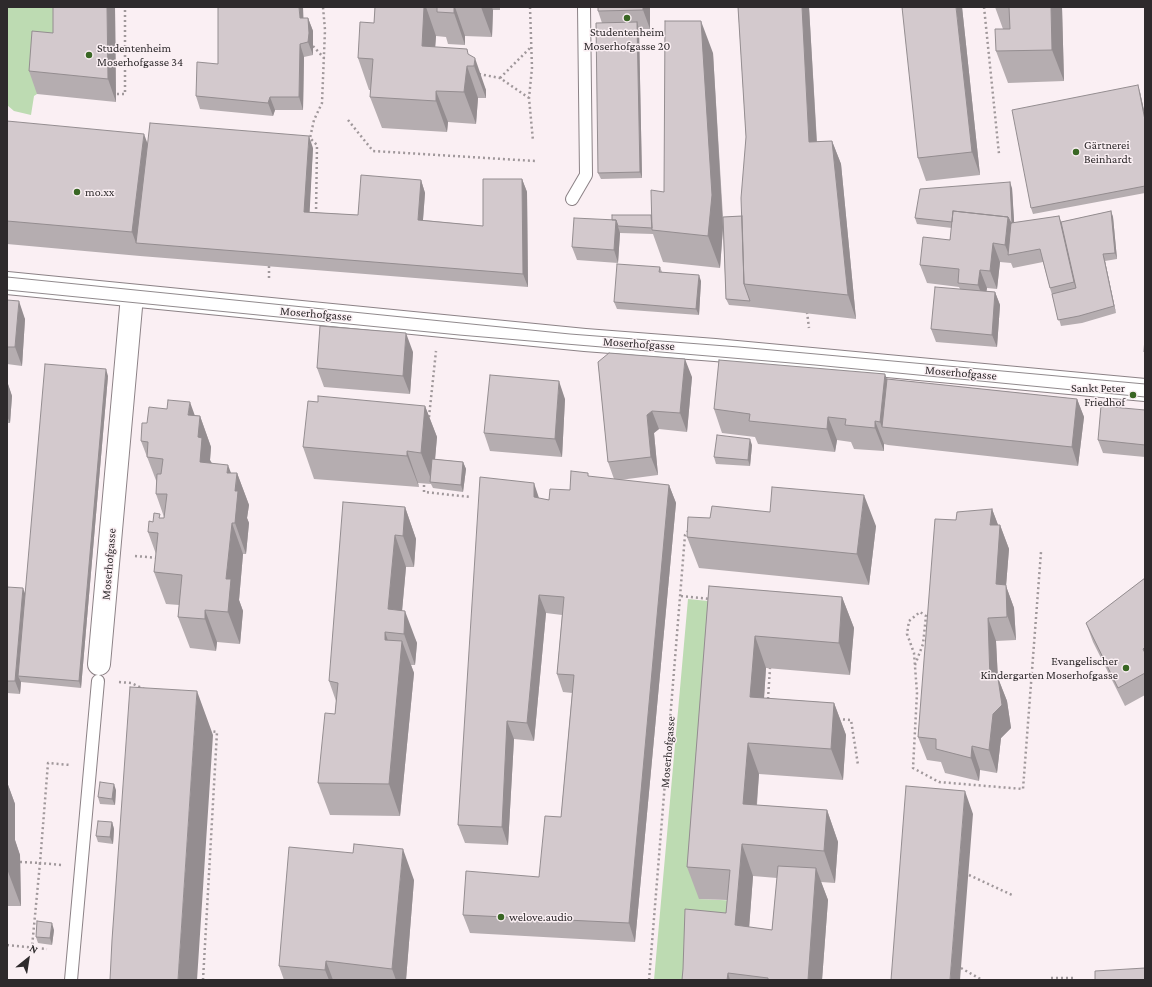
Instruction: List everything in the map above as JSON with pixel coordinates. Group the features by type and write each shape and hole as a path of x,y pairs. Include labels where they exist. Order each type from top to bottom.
{"street":[{"name":"Moserhofgasse","path":"7,283 585,340 715,350 1145,390"},
{"name":"Moserhofgasse","path":"99,673 132,296"}],"lane":[{"path":"572,199 586,175 584,7"},
{"path":"71,980 99,673"}],"path":[{"path":"117,94 125,94 125,7"},
{"path":"316,217 317,145 310,138 314,120 322,103 325,30 323,7"},
{"path":"530,7 531,47 529,98 533,141"},
{"path":"984,7 999,154"},
{"path":"313,46 324,58"},
{"path":"500,78 531,47"},
{"path":"478,74 500,78 529,98"},
{"path":"348,120 373,151 536,161"},
{"path":"269,264 269,278"},
{"path":"807,312 809,328"},
{"path":"428,421 436,350"},
{"path":"424,485 424,492 471,497"},
{"name":"Moserhofgasse","path":"649,980 685,536 692,527"},
{"path":"915,665 923,644 926,616 920,612 909,621 907,634 914,652 917,693 913,768 939,782 1023,789 1041,552"},
{"path":"132,555 160,558"},
{"path":"681,596 711,599"},
{"path":"768,704 770,668"},
{"path":"118,682 124,684 131,683 146,690"},
{"path":"836,719 851,720 858,764"},
{"path":"202,730 217,732 203,980"},
{"path":"32,947 48,763 76,765"},
{"path":"20,862 81,867"},
{"path":"969,875 1012,895"},
{"path":"7,945 46,949"},
{"path":"961,968 982,980"},
{"path":"1052,978 1075,978 1075,980"}],"green space":[{"path":"7,7 61,7 61,56 41,54 37,94 34,96 31,115 14,111 7,105"},
{"path":"688,599 748,605 699,899 741,901 695,980 654,980"}],"building":[{"name":"Studentenheim Moserhofgasse 34","path":"53,7 107,7 108,79 29,71 32,31 53,33"},
{"path":"218,7 299,7 300,18 308,18 309,33 308,42 300,44 299,97 270,97 268,103 196,96 197,62 218,64"},
{"path":"375,7 424,7 422,46 467,49 468,54 475,58 474,66 467,66 464,92 436,91 436,101 370,97 373,59 358,58 360,22 374,23"},
{"path":"437,7 454,7 454,13 437,12"},
{"path":"598,7 643,7 643,10 598,11"},
{"path":"738,7 802,7 809,142 832,141 848,295 744,284 741,198 746,137"},
{"path":"902,7 956,7 972,152 918,158"},
{"path":"1009,7 1051,7 1052,50 996,51 995,29 1010,29"},
{"path":"665,21 701,21 712,195 708,236 652,230 651,190 664,192"},
{"path":"637,22 640,172 598,173 596,23"},
{"path":"1138,85 1145,120 1145,186 1031,208 1012,110"},
{"name":"mo.xx","path":"7,121 144,134 132,232 7,221"},
{"path":"150,123 309,136 304,212 358,215 361,175 421,180 418,220 483,226 483,179 522,179 523,274 136,243"},
{"path":"1010,182 1012,223 1008,217 953,211 952,222 915,218 920,189"},
{"path":"953,211 1008,217 1005,245 993,243 990,271 980,270 978,285 958,283 959,269 920,265 923,237 950,240"},
{"path":"1111,211 1115,253 1103,254 1114,306 1079,316 1058,320 1052,294 1076,288 1061,222"},
{"path":"612,215 651,215 652,228 618,226 616,220 612,220"},
{"path":"742,216 744,284 750,301 726,299 723,217"},
{"path":"1059,216 1074,282 1050,288 1040,249 1008,255 1011,223"},
{"path":"574,218 616,220 614,250 572,247"},
{"path":"617,264 660,267 659,272 699,275 696,309 614,302"},
{"path":"935,287 995,292 992,335 931,329"},
{"path":"7,300 19,301 15,347 7,347"},
{"path":"320,326 406,333 403,376 317,368"},
{"path":"609,353 685,359 680,413 652,411 647,415 651,457 608,462 598,362"},
{"path":"719,360 885,374 880,422 875,421 875,428 845,425 846,419 828,417 827,429 749,421 750,414 714,409"},
{"path":"45,364 106,369 79,681 18,676"},
{"path":"490,375 559,381 555,439 484,433"},
{"path":"887,379 1077,399 1072,447 882,427"},
{"path":"318,396 425,406 421,453 407,451 407,456 303,447 308,401 318,402"},
{"path":"168,400 190,402 188,415 200,416 198,437 202,438 200,462 228,465 227,473 237,473 235,491 238,491 235,523 232,523 226,579 231,579 228,612 205,610 205,619 178,617 182,575 154,572 158,533 148,532 149,521 153,522 154,513 160,514 159,518 164,518 167,494 156,494 157,474 161,474 163,459 147,457 148,442 141,441 142,423 147,423 149,407 167,409"},
{"path":"1101,406 1145,410 1145,445 1098,440"},
{"path":"717,435 750,439 748,460 714,457"},
{"path":"432,459 463,462 461,485 430,482"},
{"path":"571,471 588,473 588,476 669,485 629,923 463,915 466,871 539,877 545,816 561,817 574,675 557,674 564,597 539,595 527,723 507,721 502,827 458,825 480,477 534,483 534,497 549,500 550,489 570,490"},
{"path":"772,487 864,495 857,554 687,537 688,517 710,518 712,506 770,512"},
{"path":"343,502 405,507 403,536 395,535 388,609 405,611 404,634 385,632 385,640 402,641 389,784 318,783 325,713 335,714 338,683 329,681"},
{"path":"992,509 990,525 1000,525 996,584 1006,585 1007,617 988,618 990,679 998,678 1002,705 993,714 989,750 972,746 971,758 936,749 936,739 918,737 935,519 956,520 957,512"},
{"name":"Evangelischer Kindergarten Moserhofgasse","path":"1145,578 1145,647 1143,649 1145,653 1145,673 1118,688 1086,623"},
{"path":"709,586 842,597 839,643 755,636 750,697 834,703 831,749 748,743 743,804 827,810 824,851 742,844 735,925 772,930 778,866 816,868 808,980 768,980 768,978 728,973 727,980 682,980 685,909 726,913 730,870 687,867"},
{"path":"7,587 23,588 15,681 7,681"},
{"path":"130,687 197,691 178,980 110,980"},
{"path":"100,782 114,784 112,799 98,797"},
{"path":"906,786 965,791 950,980 891,980"},
{"path":"98,821 112,822 110,837 96,836"},
{"path":"354,844 403,849 392,969 326,961 325,970 279,966 289,847 353,853"},
{"path":"37,921 52,923 50,938 36,937"},
{"path":"1145,968 1145,980 1095,980 1095,971"}],"tram line":[{"path":"7,277 570,334 739,347 1145,384"},
{"path":"7,290 459,335 815,365 1145,397"}],"place":[{"name":"Studentenheim Moserhofgasse 20","path":"627,18"},
{"name":"Studentenheim Moserhofgasse 34","path":"89,55"},
{"name":"Gärtnerei Beinhardt","path":"1076,152"},
{"name":"mo.xx","path":"77,192"},
{"name":"Sankt Peter Friedhof","path":"1133,395"},
{"name":"Evangelischer Kindergarten Moserhofgasse","path":"1126,668"},
{"name":"welove.audio","path":"501,917"}]}
